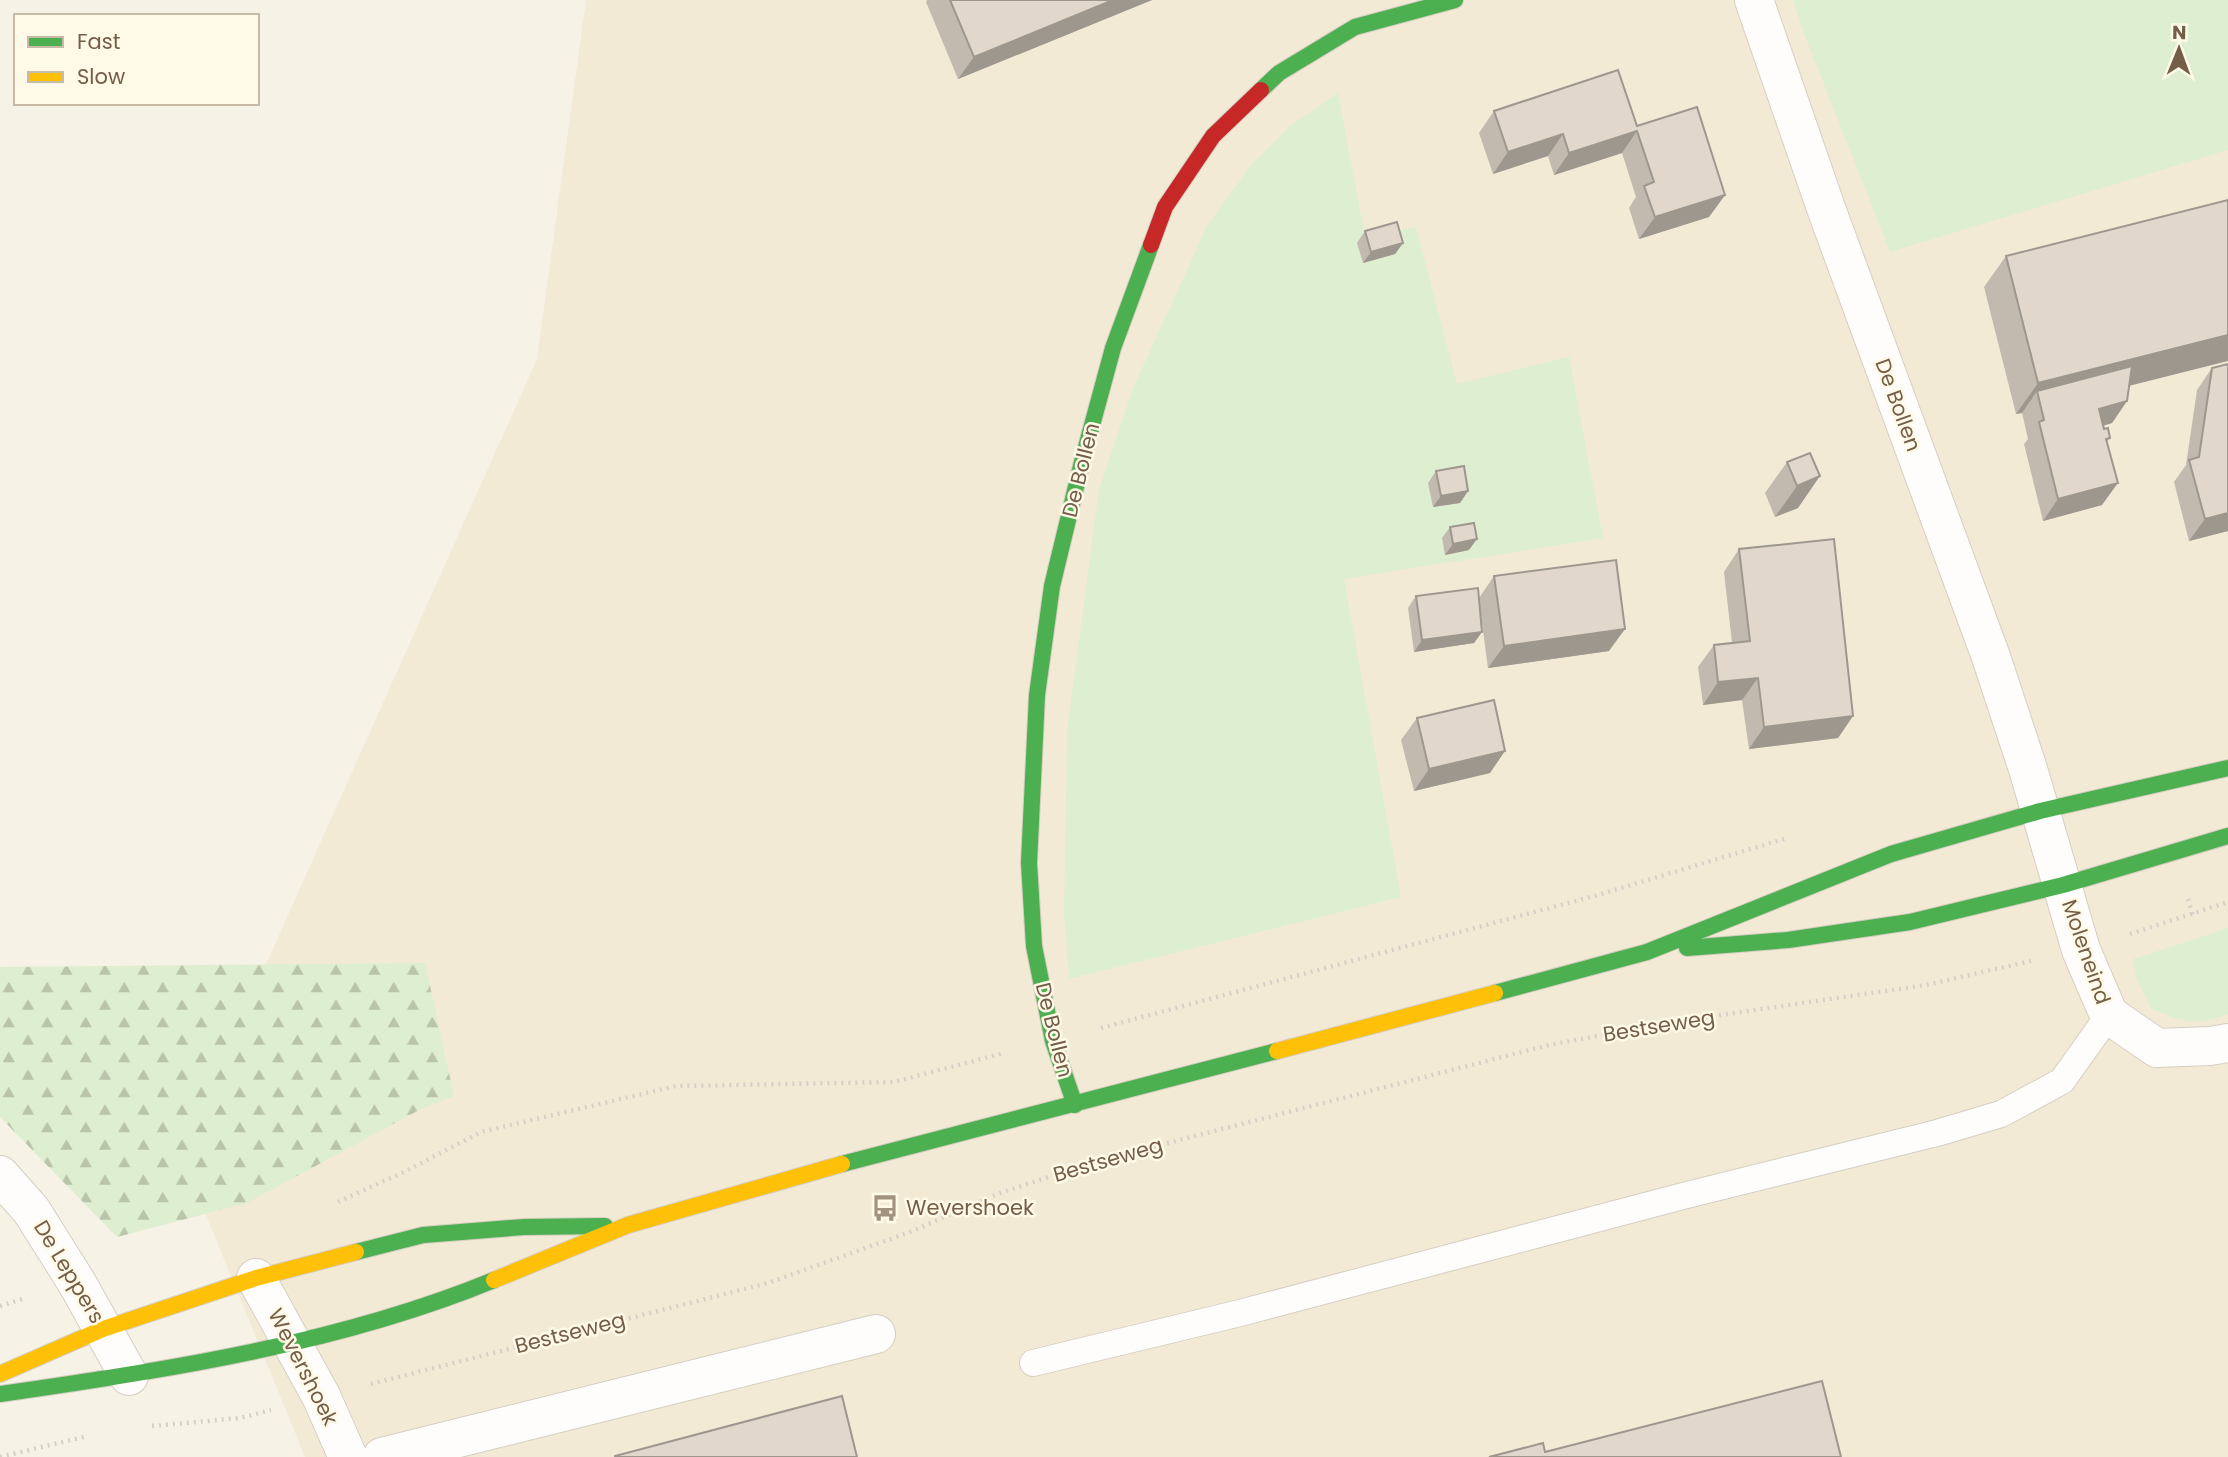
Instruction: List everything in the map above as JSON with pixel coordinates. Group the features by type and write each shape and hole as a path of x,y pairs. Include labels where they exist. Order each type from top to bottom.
{"main road":[{"name":"De Bollen","path":"1075,1105 1053,1041 1034,946 1029,863 1035,734 1052,586 1113,348 1165,207 1213,136 1279,73 1355,27 1455,0"},
{"path":"0,1394 129,1376 292,1342 440,1302 628,1225 872,1156 1075,1105 1647,952 1891,854 2040,811 2228,768"},
{"path":"1647,952 1788,940 1910,922 2063,885 2228,836"},
{"path":"0,1374 103,1329 256,1278 423,1235 524,1227 628,1225"}],"street":[{"name":"De Bollen","path":"1754,0 1827,211 1991,657 2063,885"},
{"name":"Moleneind","path":"2063,885 2081,950 2109,1015 2157,1048 2210,1046 2228,1042"},
{"name":"De Leppers","path":"0,1175 31,1210 129,1376"},
{"name":"Wevershoek","path":"256,1278 321,1396 348,1457"},
{"path":"382,1457 876,1334"}],"lane":[{"path":"1033,1363 1240,1313 1608,1215 1937,1133 2001,1114 2062,1081 2109,1015"}],"path":[{"name":"Bestseweg","path":"144,1427 240,1418 768,1283 910,1232 1000,1193 1094,1162 1549,1045 1666,1023 1926,985 2081,950 2228,902"},
{"path":"0,1457 91,1436"}],"shaded area":[{"path":"586,0 2228,0 2228,1457 305,1457 181,1154 537,359"}],"green space":[{"path":"1793,0 2228,0 2228,150 1890,252"},
{"path":"1338,93 1365,237 1416,227 1457,384 1569,357 1603,538 1344,579 1401,897 1069,979 1064,913 1067,732 1099,489 1133,388 1208,224 1252,164 1290,126"},
{"path":"2228,928 2228,1014 2197,1022 2171,1017 2151,1008 2137,980 2133,959"},
{"path":"425,963 454,1096 421,1109 247,1203 117,1237 0,1117 0,967"}],"building":[{"path":"950,0 1113,0 974,57"},
{"path":"1618,70 1637,126 1697,107 1725,195 1655,217 1644,186 1654,182 1637,131 1569,153 1563,134 1508,152 1494,111"},
{"path":"2228,200 2228,335 2038,383 2006,256"},
{"path":"1397,222 1403,243 1371,252 1365,231"},
{"path":"2228,364 2228,513 2205,519 2189,460 2199,457 2212,368"},
{"path":"2132,366 2127,401 2099,409 2104,429 2108,428 2110,438 2106,439 2118,483 2058,499 2039,422 2044,420 2037,391"},
{"path":"1810,453 1820,476 1797,486 1787,462"},
{"path":"1464,466 1468,491 1441,496 1436,471"},
{"path":"1474,523 1477,539 1453,544 1450,527"},
{"path":"1834,539 1853,716 1764,727 1758,678 1718,682 1714,645 1750,641 1739,549"},
{"path":"1616,560 1625,629 1504,646 1494,576"},
{"path":"1478,588 1482,632 1422,640 1416,596"},
{"path":"1494,700 1505,751 1429,769 1417,718"},
{"path":"1822,1381 1841,1457 1489,1457 1543,1443 1545,1452"},
{"path":"842,1396 857,1457 615,1457 615,1456"}],"traffic: fast":[{"path":"1261,90 1279,73 1355,27 1455,0"},
{"path":"1075,1105 1053,1041 1034,946 1029,863 1037,695 1052,586 1082,462 1113,348 1151,245"},
{"path":"1495,993 1647,952 1891,854 2040,811 2228,768"},
{"path":"1687,948 1788,940 1910,922 2063,885 2228,836"},
{"path":"842,1164 1277,1051"},
{"path":"356,1252 423,1235 524,1227 605,1226"},
{"path":"0,1394 188,1364 314,1338 436,1302 494,1280"}],"traffic: slow":[{"path":"1277,1051 1495,993"},
{"path":"494,1280 628,1225 842,1164"},
{"path":"0,1374 103,1329 256,1278 356,1252"}],"traffic: jam":[{"path":"1151,245 1165,207 1213,136 1261,90"}],"place":[{"name":"Wevershoek","path":"885,1208"}]}
